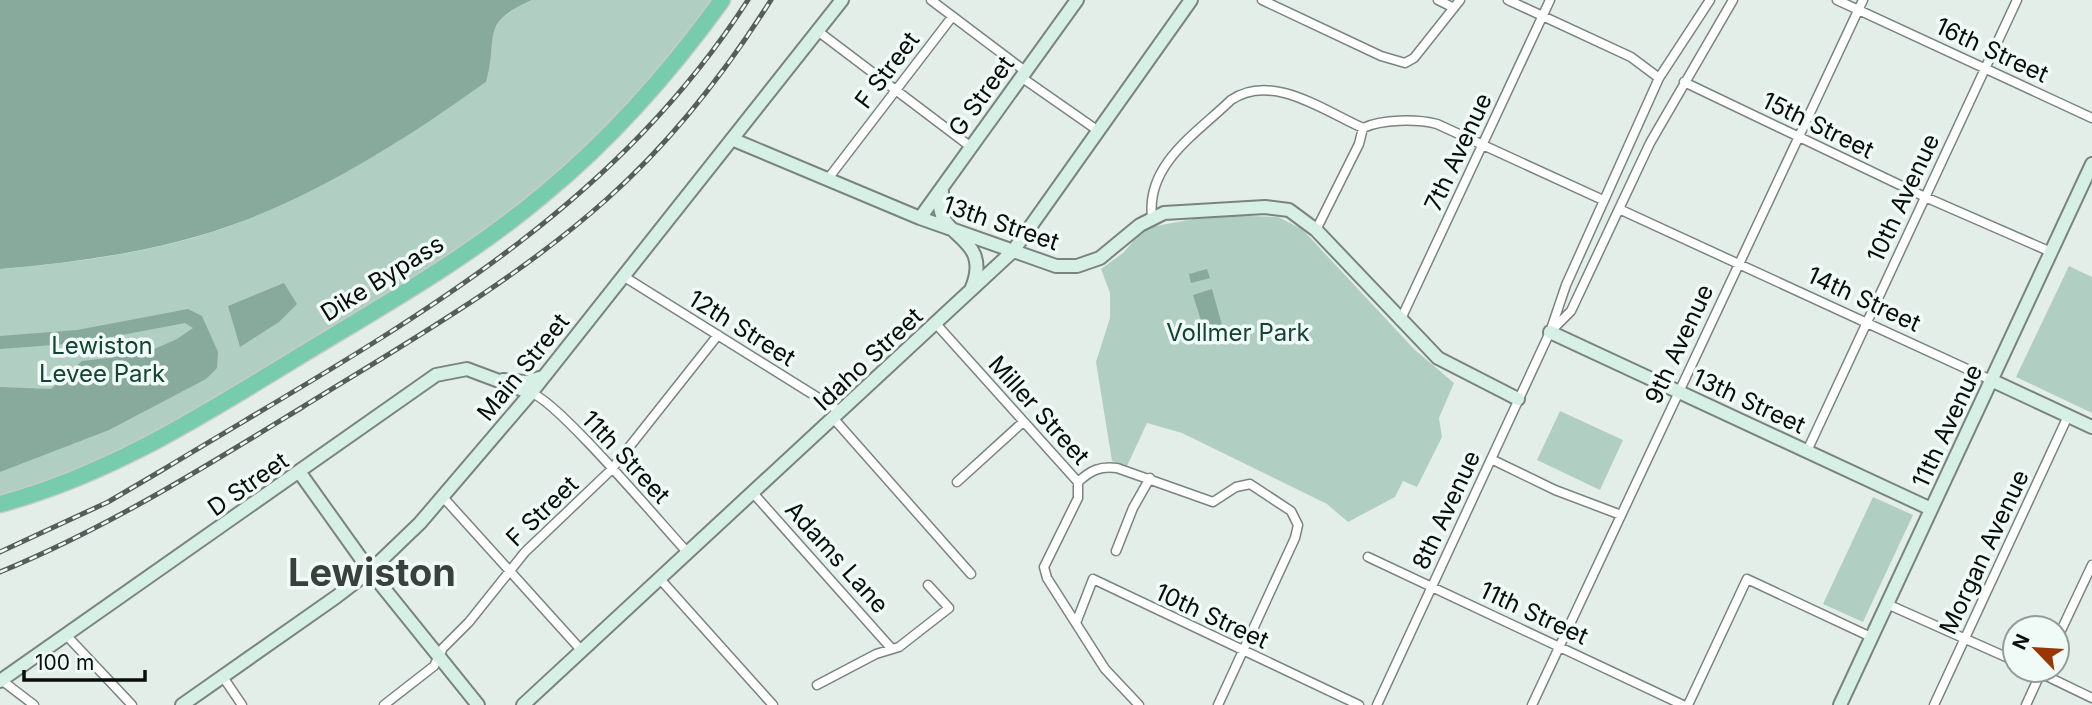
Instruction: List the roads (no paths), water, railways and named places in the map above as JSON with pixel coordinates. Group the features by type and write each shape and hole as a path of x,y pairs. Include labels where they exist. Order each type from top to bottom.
{"highway":[{"name":"Dike Bypass","path":"0,504 78,479 148,446 371,313 477,244 543,195 619,126 683,52 722,0"}],"street":[{"name":"Main Street","path":"182,705 370,572 442,496 531,393 842,0"},
{"path":"930,0 1097,130"},
{"name":"G Street","path":"920,218 1077,0"},
{"name":"Idaho Street","path":"523,705 937,325 1013,251 1191,0"},
{"path":"1262,0 1381,56 1405,63 1414,58 1457,4 1438,0"},
{"path":"1508,0 1631,57 1659,78"},
{"name":"7th Avenue","path":"1401,321 1550,0"},
{"name":"8th Avenue","path":"1377,705 1550,332 1562,294 1659,78 1710,0"},
{"name":"8th Avenue","path":"1550,332 1571,311 1650,143 1733,0"},
{"name":"16th Street","path":"1837,0 2092,118"},
{"name":"9th Avenue","path":"1532,705 1863,0"},
{"name":"10th Avenue","path":"1807,451 2017,0"},
{"name":"F Street","path":"827,180 952,17"},
{"path":"819,32 971,147"},
{"name":"15th Street","path":"1684,82 1925,197 2051,252"},
{"path":"1152,217 1150,198 1160,169 1240,93 1255,89 1278,90 1363,128 1370,125 1427,122 1603,201"},
{"path":"1317,230 1359,144 1363,128"},
{"name":"13th Street","path":"733,140 920,218 1042,263 1077,265 1109,252 1152,217 1179,210 1265,206 1299,214 1447,365 1518,399"},
{"name":"11th Avenue","path":"1840,705 2092,164"},
{"path":"944,184 939,209 948,228 967,240 977,259 976,277 969,293"},
{"name":"14th Street","path":"1619,209 2092,427"},
{"name":"12th Street","path":"623,276 718,335 837,416 971,574"},
{"name":"Miller Street","path":"937,325 1078,482 1078,498 1044,568 1105,669 1139,705"},
{"name":"13th Street","path":"1550,332 1931,509"},
{"name":"F Street","path":"384,705 434,666 439,655 509,571 611,470 718,335"},
{"name":"D Street","path":"0,680 67,636 436,376 467,369 531,393"},
{"path":"494,436 512,402 507,384 543,377"},
{"name":"11th Street","path":"531,393 545,399 688,553"},
{"name":"Morgan Avenue","path":"1934,705 2068,416"},
{"path":"957,482 1023,422"},
{"path":"1490,459 1545,485 1621,515"},
{"path":"1078,482 1088,473 1103,467 1150,478 1206,502 1213,502 1236,487 1250,484 1291,512 1298,525 1218,705"},
{"path":"300,473 370,572 478,705"},
{"path":"1116,551 1133,508 1150,478"},
{"name":"Adams Lane","path":"753,493 891,648"},
{"path":"442,496 582,651"},
{"name":"11th Street","path":"1368,557 1686,705"},
{"path":"2069,614 2092,565"},
{"path":"660,579 773,705"},
{"name":"10th Street","path":"1076,624 1093,579 1359,705"},
{"path":"1686,705 1747,579 1871,637"},
{"path":"817,685 906,643 949,608 928,585"},
{"path":"1887,604 2001,655"},
{"path":"67,636 132,705"},
{"path":"222,677 242,705"},
{"path":"0,680 34,705"},
{"path":"2026,705 2034,684"},
{"path":"2065,684 2092,698"}],"railway":[{"path":"0,552 108,502 324,373 482,270 556,213 626,150 690,79 748,0"},
{"path":"0,572 116,517 191,475 419,335 535,258 607,199 675,130 716,80 771,0"}],"district":[{"name":"Lewiston","path":"372,572"}],"park label":[{"name":"Vollmer Park","path":"1238,332"},
{"name":"Lewiston Levee Park","path":"102,359"}]}
